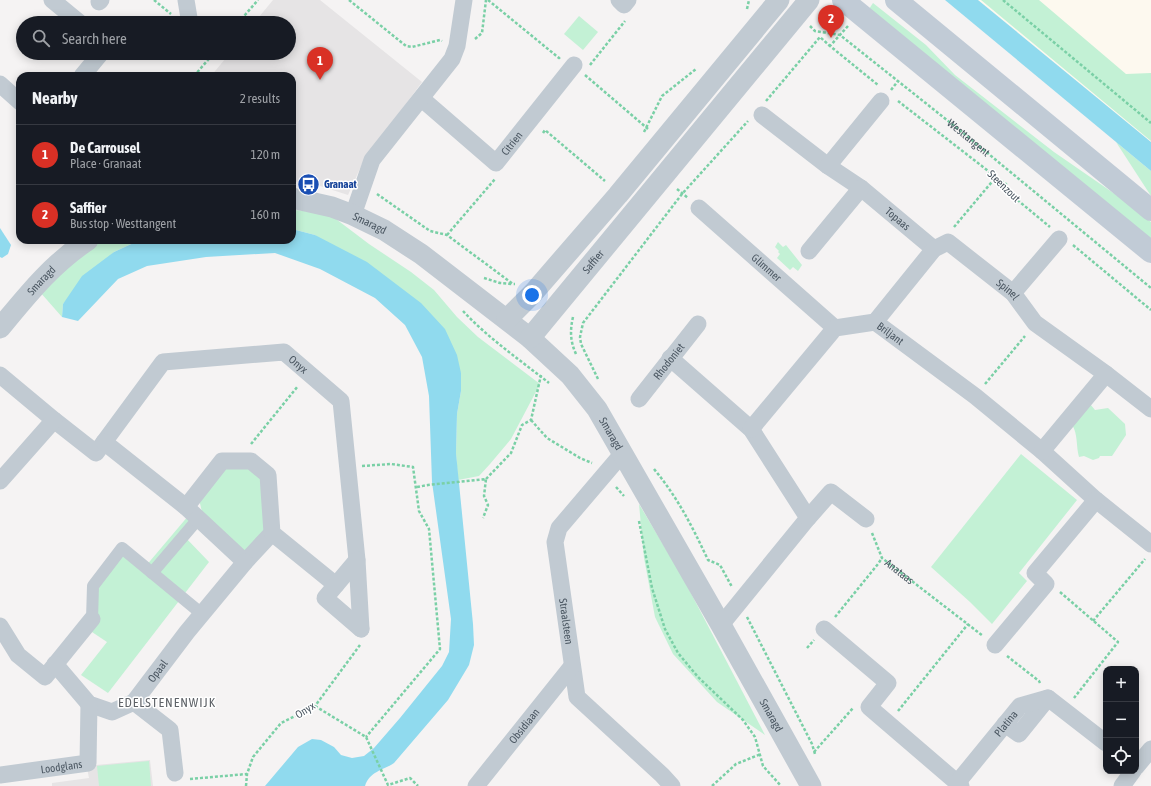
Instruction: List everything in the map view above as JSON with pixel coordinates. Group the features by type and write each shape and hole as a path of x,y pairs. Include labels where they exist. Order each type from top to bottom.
{"main road":[{"path":"843,0 1151,252"},
{"path":"896,0 1151,210"}],"street":[{"path":"52,0 71,16"},
{"path":"183,16 186,0"},
{"path":"353,215 372,160 452,59 457,46 464,0"},
{"path":"507,320 540,286 618,195 778,0"},
{"name":"Saffier","path":"530,338 806,18"},
{"path":"85,72 95,60"},
{"name":"Citrien","path":"422,98 496,163 525,126 579,69"},
{"path":"0,84 16,98"},
{"path":"828,166 884,95"},
{"name":"Topaas","path":"762,115 828,166 941,245"},
{"path":"809,251 861,188"},
{"name":"Smaragd","path":"296,199 318,203 353,215 384,230 421,254 530,338 560,365 582,388 597,409 721,625 811,786"},
{"name":"Glimmer","path":"699,208 835,328"},
{"path":"1013,294 1061,237"},
{"name":"Smaragd","path":"0,328 37,283 52,268 83,244"},
{"path":"875,322 941,245"},
{"name":"Spinel","path":"941,245 1013,294 1036,323 1151,409"},
{"name":"Briljant","path":"835,328 875,322 975,396 1042,451 1149,551"},
{"name":"Rhodoniet","path":"638,399 698,324"},
{"path":"751,429 835,328"},
{"name":"Onyx","path":"0,374 54,420 96,453 163,362 284,352 341,401 357,560 361,629"},
{"path":"670,358 751,429 808,518"},
{"path":"1042,451 1106,374"},
{"path":"0,481 54,420"},
{"path":"104,442 186,507 245,562 272,533 268,475 251,461 222,461 186,507"},
{"name":"Straalsteen","path":"622,454 559,528 555,542 577,697 662,782"},
{"path":"721,625 831,492 866,520"},
{"path":"994,645 1046,584 1035,573 1096,500"},
{"path":"152,573 198,519"},
{"path":"272,533 336,585"},
{"path":"0,626 18,656 45,677 92,619 93,586 122,548 202,614"},
{"path":"357,560 325,598 361,629"},
{"name":"Opaal","path":"89,704 112,712 134,702 202,614 245,562"},
{"path":"824,629 888,682 869,707 959,785"},
{"path":"55,664 89,704"},
{"name":"Obsidiaan","path":"476,786 572,666"},
{"path":"1045,699 1064,710 1103,741"},
{"name":"Platina","path":"959,785 1020,706 1045,699"},
{"path":"134,702 170,730 174,773"},
{"name":"Loodglans","path":"0,775 88,763 89,704"},
{"path":"1139,763 1151,749"},
{"path":"1122,786 1131,774"}],"path":[{"path":"154,0 180,16"},
{"path":"244,16 258,0"},
{"path":"349,0 406,46 412,47 440,40 457,46"},
{"path":"488,0 559,58 564,55 662,140"},
{"path":"1003,0 1151,123"},
{"path":"579,69 629,17 624,2"},
{"path":"806,18 820,37"},
{"name":"Westtangent","path":"815,31 840,35 962,132 1151,288"},
{"name":"Steenzout","path":"840,35 830,46 884,95 1006,184 1002,188 1151,310"},
{"path":"197,72 208,60"},
{"path":"525,126 541,136 545,130 605,181"},
{"path":"447,235 498,175 496,163"},
{"path":"941,245 947,235 996,177"},
{"path":"677,189 681,184"},
{"path":"363,188 380,195 430,232 447,235 513,284"},
{"path":"573,315 570,332 572,346 577,356"},
{"path":"975,396 1036,323"},
{"path":"251,461 251,444 308,373"},
{"path":"483,518 488,505 484,496 486,479 511,453 522,425 531,420 540,376"},
{"path":"531,420 547,438 606,473 626,498"},
{"path":"348,467 391,464 413,467 419,511 429,529 440,648 367,738"},
{"path":"417,488 428,485 486,479"},
{"path":"638,518 652,588 665,629 678,653 698,677 743,720 756,737 763,766 781,786"},
{"name":"Anataas","path":"866,520 882,558 1039,681 1045,699"},
{"path":"1093,621 1149,551"},
{"path":"807,648 882,558"},
{"path":"1046,584 1052,585 1118,642 1064,710"},
{"path":"888,724 968,624"},
{"name":"Onyx","path":"246,786 247,774 253,757 281,723 315,706 361,643 361,629"},
{"path":"315,706 367,738 388,786 410,778 418,786"},
{"path":"800,768 855,706 869,707"},
{"path":"712,786 736,764 761,754"},
{"path":"174,773 175,779 247,774"}],"shaded area":[{"path":"273,0 320,0 422,82 362,164 348,195 320,186 296,182 296,72 214,72 224,60 296,60 296,16 260,16"},
{"path":"954,0 1151,0 1151,164"},
{"path":"150,760 153,786 52,786 52,783 89,778 87,768 96,765"}],"green space":[{"path":"981,0 1039,0 1126,74 1151,73 1151,141"},
{"path":"873,3 926,45 955,75 1054,152 1125,201 1151,222 1151,241 869,9"},
{"path":"579,16 598,32 583,50 564,34"},
{"path":"1116,142 1151,171 1151,196"},
{"path":"296,210 315,211 332,216 369,244 411,272 434,290 457,317 478,337 540,384 511,439 479,476 458,480 456,453 457,414 461,391 461,373 315,235 296,230"},
{"path":"778,242 783,247 786,245 802,265 798,271 793,267 790,270 777,258 780,254 775,247"},
{"path":"97,244 131,244 114,252 63,304 62,317 40,292 83,254"},
{"path":"1090,404 1095,410 1108,408 1125,424 1126,435 1112,456 1100,456 1099,458 1093,460 1084,456 1079,457 1076,436 1072,425"},
{"path":"1021,454 1077,500 1019,573 1027,581 992,624 931,567"},
{"path":"227,467 252,467 262,472 265,528 245,556 202,512 199,499"},
{"path":"639,504 683,578 765,735 717,702 673,654 655,617 644,558"},
{"path":"189,515 198,519 184,536 209,562 108,693 81,675 107,642 86,628 93,586 122,548 145,567"},
{"path":"149,761 151,786 99,786 97,766"}],"water":[{"path":"945,0 978,0 1151,142 1151,171"},
{"path":"0,228 11,245 8,254 2,258 0,257"},
{"path":"296,230 315,235 367,262 421,303 445,329 457,355 461,373 461,391 457,414 456,453 474,645 469,665 448,700 394,763 373,774 365,786 265,786 298,747 312,739 321,740 334,747 341,755 352,758 364,756 374,748 400,718 442,666 449,652 451,619 432,482 429,396 422,357 405,325 375,298 320,269 275,253 206,257 147,266 118,279 78,321 62,317 63,304 82,276 114,252 131,244 296,244"}],"place":[{"name":"Saffier","path":"831,38"},
{"name":"De Carrousel","path":"320,80"},
{"name":"Granaat","path":"309,184"}],"district":[{"name":"EDELSTENENWIJK","path":"167,702"}]}
